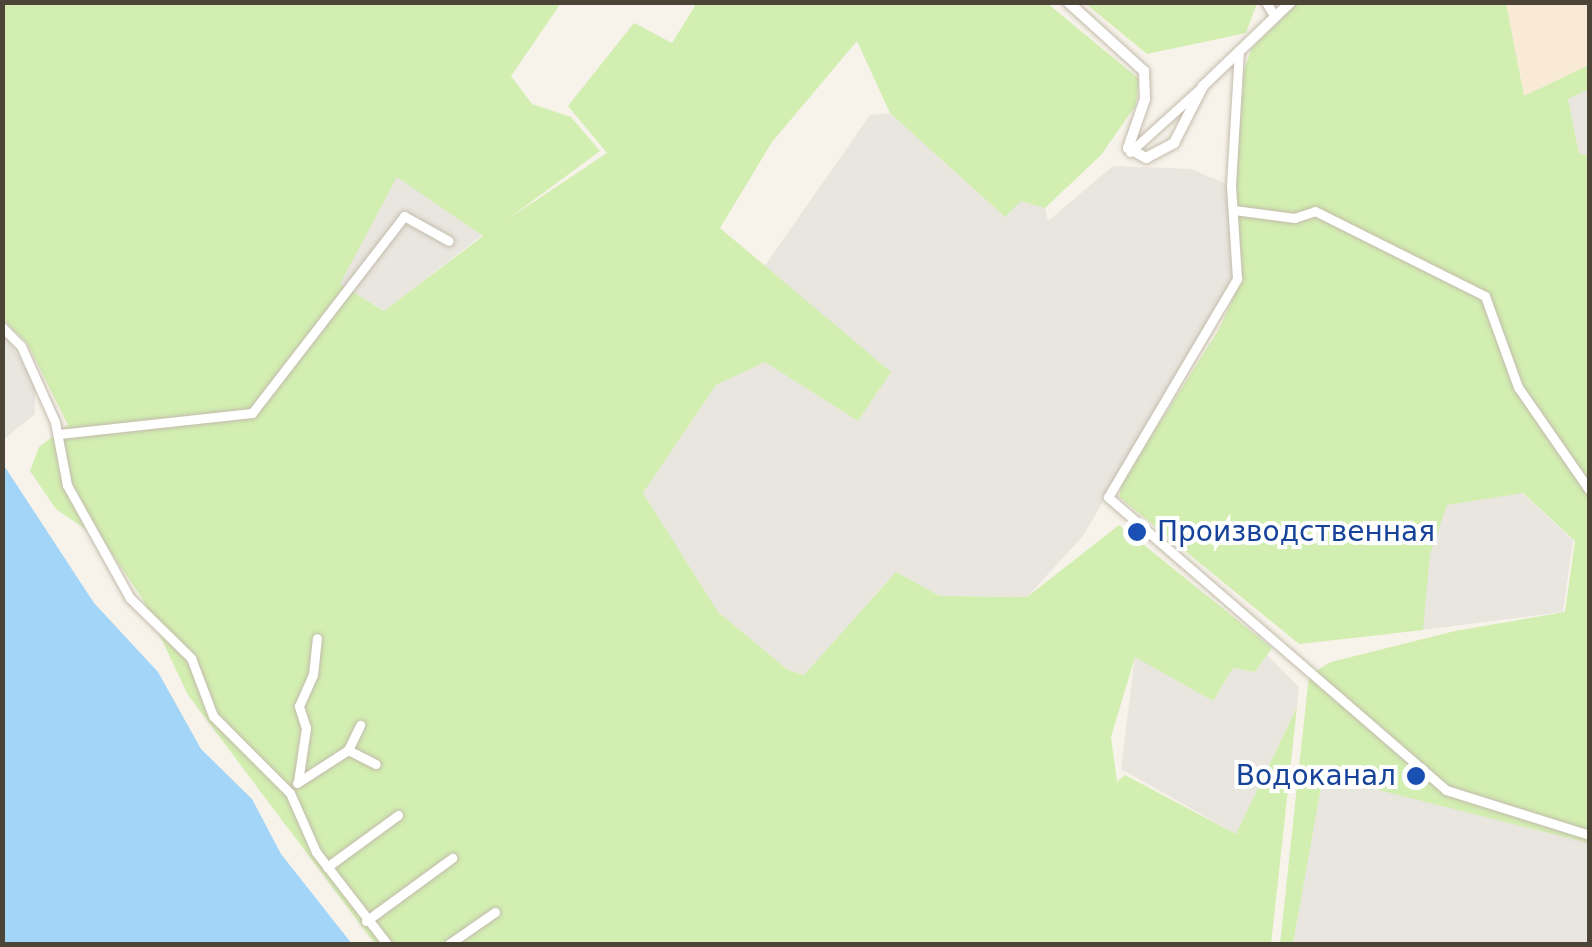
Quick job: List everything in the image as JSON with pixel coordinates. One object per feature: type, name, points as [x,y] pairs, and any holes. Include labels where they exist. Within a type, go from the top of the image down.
[{"type":"street","points":[[1068,2],[1144,70],[1146,99],[1130,152]]},
{"type":"street","points":[[1266,2],[1275,17]]},
{"type":"street","points":[[1130,152],[1291,2]]},
{"type":"street","points":[[1238,50],[1234,210],[1239,255],[1232,293],[1108,497],[1446,790],[1590,835]]},
{"type":"street","points":[[1130,152],[1146,158],[1174,143],[1203,86]]},
{"type":"street","points":[[1234,210],[1294,218],[1315,211],[1486,296],[1518,387],[1590,490]]},
{"type":"street","points":[[59,434],[252,412],[404,216],[449,242]]},
{"type":"street","points":[[2,327],[21,346],[59,434],[67,485],[130,598],[191,658],[202,697],[228,735],[287,791],[327,866],[386,944]]},
{"type":"street","points":[[298,782],[306,728],[298,706],[313,676],[317,638]]},
{"type":"street","points":[[287,791],[348,750],[360,726]]},
{"type":"street","points":[[348,750],[376,764]]},
{"type":"street","points":[[327,866],[398,815]]},
{"type":"street","points":[[366,920],[452,858]]},
{"type":"street","points":[[449,944],[494,912]]},
{"type":"shaded area","points":[[1506,3],[1589,3],[1589,65],[1524,96]]},
{"type":"shaded area","points":[[1589,89],[1589,155],[1579,155],[1568,99]]},
{"type":"shaded area","points":[[890,113],[1005,217],[1020,201],[1045,208],[1048,221],[1113,166],[1191,169],[1231,186],[1239,267],[1083,536],[1027,597],[940,596],[896,572],[804,675],[788,670],[718,612],[643,493],[716,385],[765,362],[858,421],[891,372],[764,267],[870,115]]},
{"type":"shaded area","points":[[397,176],[482,235],[385,311],[339,284]]},
{"type":"shaded area","points":[[2,331],[35,382],[35,414],[4,439]]},
{"type":"shaded area","points":[[1521,492],[1573,540],[1563,612],[1421,630],[1428,553],[1445,504]]},
{"type":"shaded area","points":[[1267,655],[1299,687],[1297,707],[1236,834],[1121,769],[1135,656],[1213,701],[1233,668],[1255,672]]},
{"type":"shaded area","points":[[1323,775],[1589,843],[1589,944],[1293,944]]},
{"type":"green space","points":[[2,3],[561,3],[511,76],[532,104],[571,117],[600,151],[508,219],[607,153],[568,106],[634,23],[672,43],[695,6],[691,3],[1047,3],[1139,79],[1136,105],[1101,155],[1045,208],[1021,201],[1005,217],[890,113],[857,41],[772,142],[720,228],[891,372],[858,421],[765,362],[716,385],[643,493],[718,612],[788,670],[804,675],[896,572],[940,596],[1027,597],[1119,525],[1272,648],[1255,672],[1233,668],[1213,701],[1135,657],[1111,737],[1117,782],[1125,775],[1236,834],[1297,707],[1271,944],[375,944],[188,695],[142,598],[104,542],[56,509],[30,471],[39,447],[68,425],[27,343],[3,319]],"holes":[[[397,177],[483,236],[384,311],[340,284]]]},
{"type":"green space","points":[[1085,3],[1257,3],[1246,33],[1147,54]]},
{"type":"green space","points":[[1298,3],[1506,3],[1524,96],[1589,65],[1589,89],[1568,99],[1579,154],[1590,155],[1589,843],[1323,776],[1293,944],[1280,944],[1309,675],[1331,662],[1455,631],[1565,612],[1575,541],[1523,493],[1447,505],[1430,554],[1423,630],[1299,644],[1119,497],[1122,482],[1218,331],[1242,279],[1235,186],[1244,70],[1252,48]]},
{"type":"water","points":[[3,464],[94,603],[158,672],[201,749],[252,799],[281,854],[352,944],[3,944]]},
{"type":"place","name":"Производственная","points":[[1137,532]]},
{"type":"place","name":"Водоканал","points":[[1416,776]]}]
